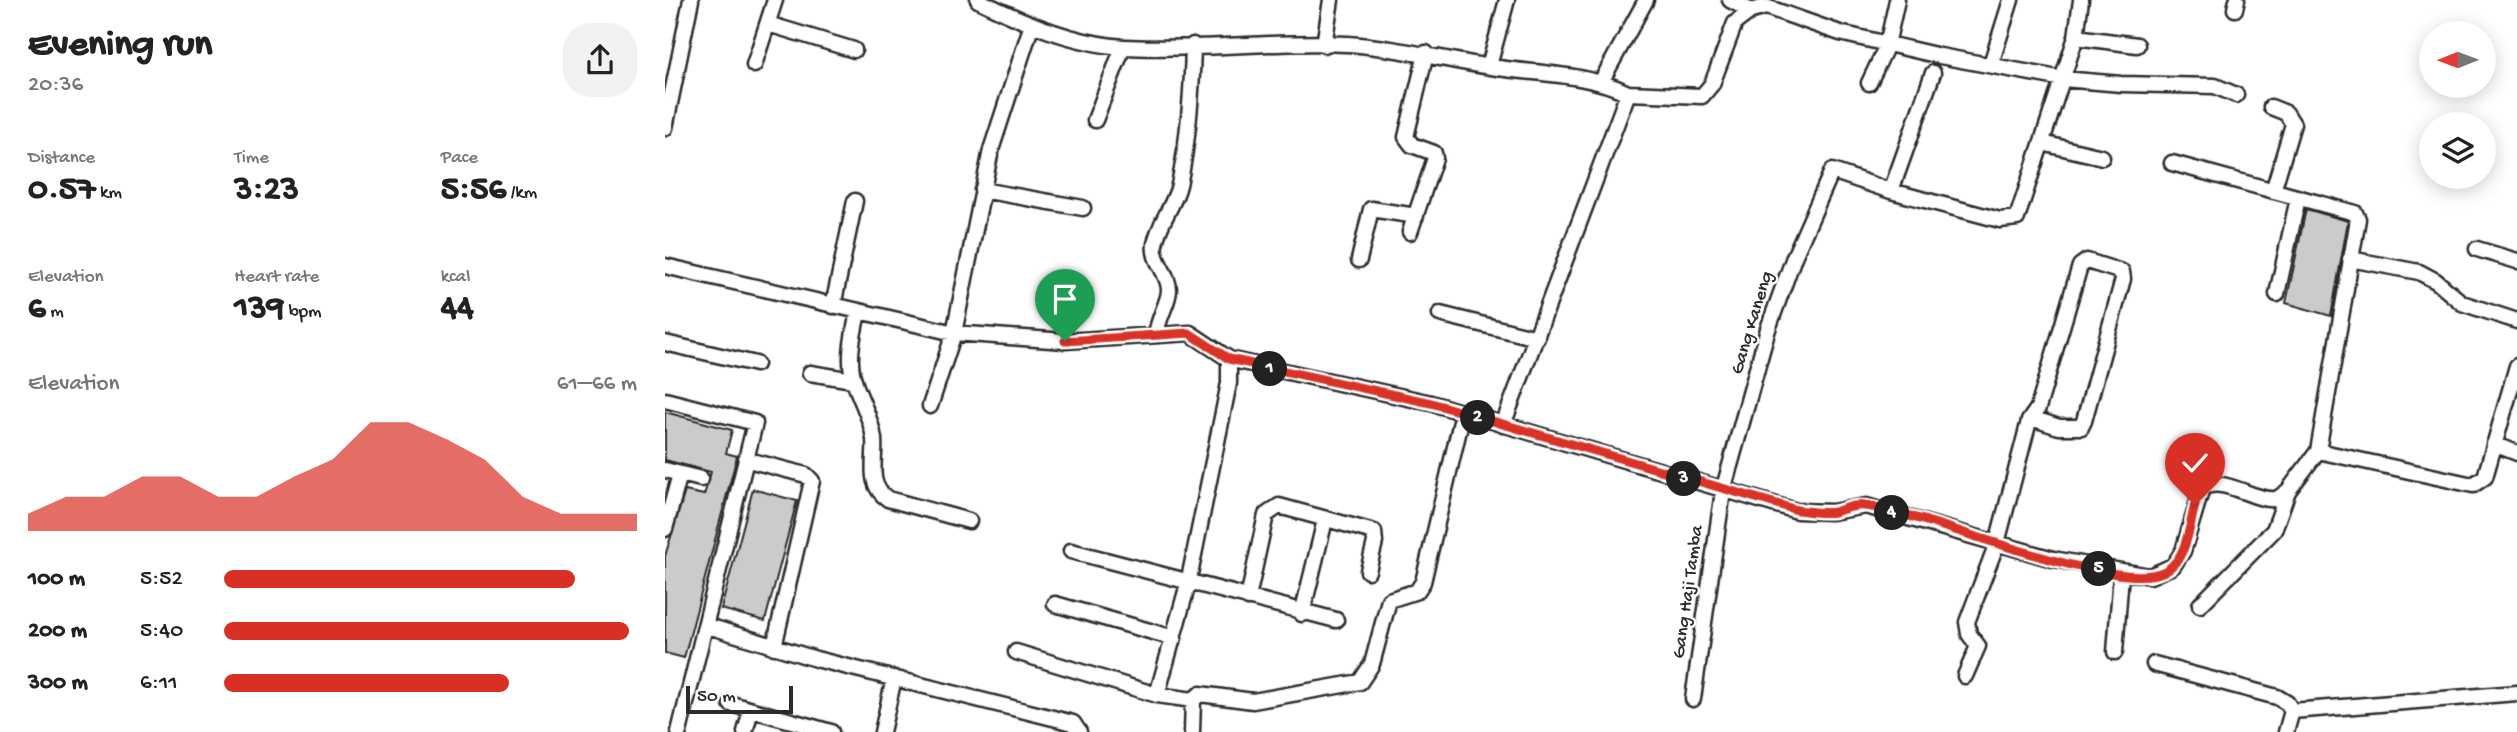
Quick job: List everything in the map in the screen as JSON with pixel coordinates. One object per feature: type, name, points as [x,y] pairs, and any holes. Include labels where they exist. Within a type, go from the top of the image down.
[{"type":"street","points":[[665,128],[691,0]]},
{"type":"street","points":[[754,65],[775,0]]},
{"type":"street","points":[[978,0],[1032,24],[1081,39],[1123,47],[1344,44],[1426,53],[1489,66],[1601,82],[1628,93],[1702,96],[1712,85],[1735,23],[1751,11],[1787,6],[1840,33],[1887,45],[2063,79],[2141,85],[2192,83],[2215,86],[2236,95]]},
{"type":"street","points":[[1324,45],[1331,0]]},
{"type":"street","points":[[1489,66],[1507,0]]},
{"type":"street","points":[[1601,82],[1646,0]]},
{"type":"street","points":[[1730,0],[1751,11]]},
{"type":"street","points":[[1869,83],[1887,45],[1897,0]]},
{"type":"street","points":[[1991,64],[2011,0]]},
{"type":"street","points":[[1933,73],[1891,191],[2000,220],[2017,218],[2076,37],[2081,0]]},
{"type":"street","points":[[768,24],[854,50]]},
{"type":"street","points":[[930,406],[954,333],[982,190],[1032,24]]},
{"type":"street","points":[[2076,37],[2137,46]]},
{"type":"street","points":[[1156,335],[1158,318],[1168,300],[1169,285],[1157,259],[1155,243],[1161,221],[1172,205],[1179,184],[1192,86],[1193,45]]},
{"type":"street","points":[[1095,120],[1123,47]]},
{"type":"street","points":[[1410,232],[1435,158],[1434,153],[1412,145],[1406,137],[1426,53]]},
{"type":"street","points":[[1503,425],[1628,93]]},
{"type":"street","points":[[2271,107],[2286,113],[2293,124],[2273,191]]},
{"type":"street","points":[[2042,143],[2102,157]]},
{"type":"street","points":[[2172,163],[2356,215],[2358,219],[2318,451],[2288,491],[2274,530],[2200,605]]},
{"type":"street","name":"Gang Kaneng","points":[[1723,491],[1768,328],[1794,257],[1832,171],[1891,191]]},
{"type":"street","points":[[982,190],[1083,208]]},
{"type":"street","points":[[2277,295],[2298,198]]},
{"type":"street","points":[[833,306],[855,201]]},
{"type":"street","points":[[1359,260],[1371,209],[1416,216]]},
{"type":"street","points":[[2477,249],[2517,261]]},
{"type":"street","points":[[2350,259],[2419,272],[2436,281],[2462,303],[2517,321]]},
{"type":"street","points":[[1965,676],[1978,646],[1969,634],[1967,622],[1997,543],[2031,418],[2038,408],[2058,334],[2083,261],[2122,272],[2123,279],[2084,422],[2071,429],[2031,418]]},
{"type":"street","points":[[665,266],[954,333],[1065,341],[1189,333],[1229,359],[1463,413],[1723,491],[1797,510],[1832,512],[1866,506],[1997,543],[2121,573],[2150,576],[2173,566],[2183,551],[2195,505],[2206,485],[2219,484],[2271,500],[2288,491]]},
{"type":"street","points":[[858,312],[852,348],[852,380],[867,410],[872,432],[873,474],[880,494],[888,499],[969,521]]},
{"type":"street","points":[[1440,314],[1537,338]]},
{"type":"street","points":[[665,343],[756,364]]},
{"type":"street","points":[[1157,695],[1188,584],[1229,383],[1229,359]]},
{"type":"street","points":[[2318,451],[2473,485],[2485,477],[2517,366]]},
{"type":"street","points":[[810,373],[852,380]]},
{"type":"street","points":[[665,400],[755,423],[708,626],[679,732]]},
{"type":"street","points":[[1192,732],[1193,700],[1200,694],[1253,701],[1360,682],[1365,678],[1391,596],[1417,591],[1423,582],[1463,413]]},
{"type":"street","points":[[2494,444],[2517,453]]},
{"type":"street","points":[[748,460],[806,475],[812,481],[774,647]]},
{"type":"street","points":[[665,529],[672,472],[701,479]]},
{"type":"street","name":"Gang Haji Tamba","points":[[1693,699],[1723,491]]},
{"type":"street","points":[[1248,598],[1266,515],[1279,506],[1374,532],[1375,542],[1368,571]]},
{"type":"street","points":[[1302,614],[1325,520]]},
{"type":"street","points":[[1071,551],[1302,614],[1336,620]]},
{"type":"street","points":[[2115,652],[2121,573]]},
{"type":"street","points":[[1055,604],[1174,638]]},
{"type":"street","points":[[708,626],[774,647],[1073,723],[1079,732]]},
{"type":"street","points":[[1016,652],[1157,695],[1193,700]]},
{"type":"street","points":[[2154,664],[2277,697],[2292,710]]},
{"type":"street","points":[[882,732],[894,678]]},
{"type":"street","points":[[2292,710],[2517,693]]},
{"type":"street","points":[[731,704],[815,730],[831,732]]},
{"type":"street","points":[[745,732],[751,710]]},
{"type":"street","points":[[2286,732],[2292,710]]},
{"type":"building","points":[[2306,209],[2348,221],[2331,316],[2286,303]]},
{"type":"building","points":[[665,412],[732,430],[726,453],[737,456],[684,658],[665,653],[665,556],[685,491],[704,495],[711,472],[665,460]]},
{"type":"building","points":[[753,489],[797,501],[765,621],[721,609]]},
{"type":"route","points":[[1065,341],[1189,333],[1229,359],[1431,403],[1723,491],[1797,510],[1832,512],[1866,506],[2053,559],[2121,573],[2150,576],[2173,566],[2183,551],[2195,505]]}]
